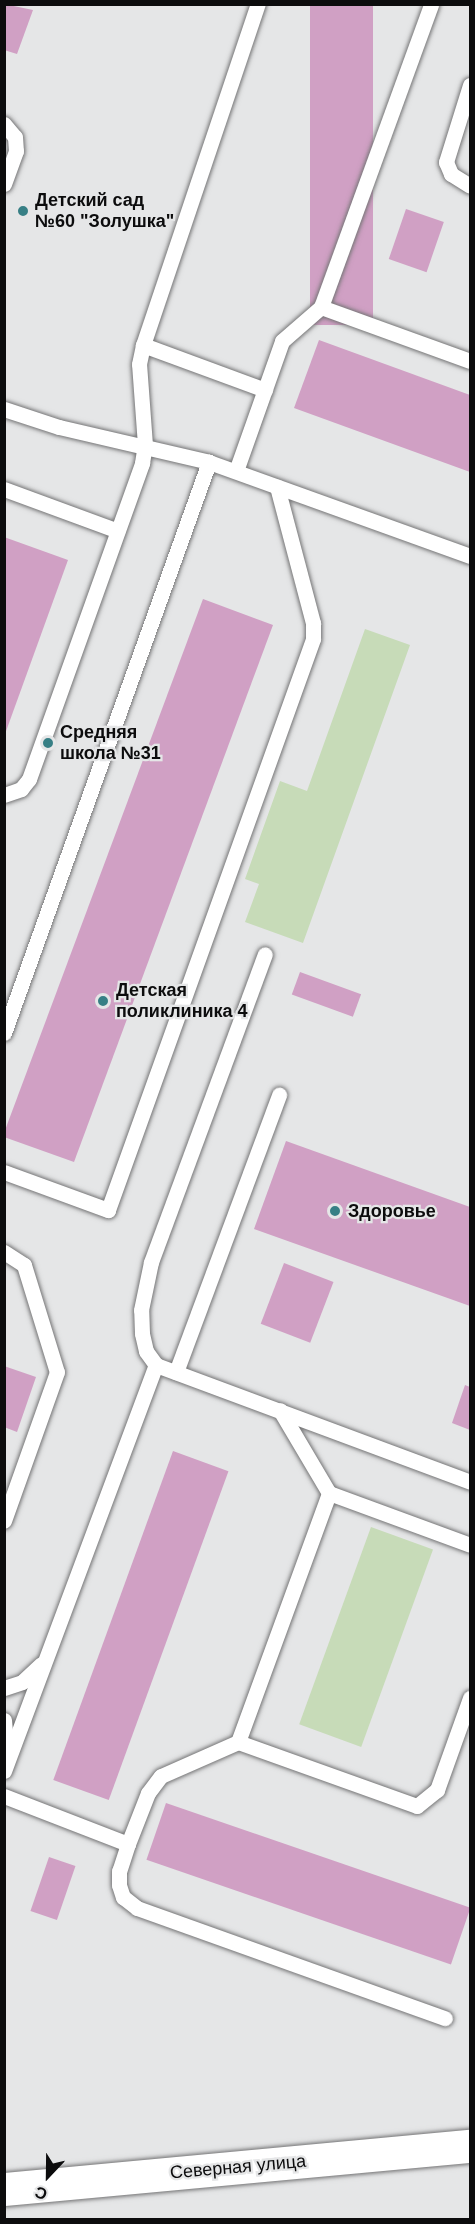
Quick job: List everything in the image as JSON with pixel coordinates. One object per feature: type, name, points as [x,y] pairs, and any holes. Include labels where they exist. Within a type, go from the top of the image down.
[{"type":"main road","name":"Северная улица","points":[[4,2189],[471,2146]]},
{"type":"lane","points":[[4,795],[21,789],[29,779],[118,531],[145,445],[139,364],[142,345],[258,4]]},
{"type":"lane","points":[[236,471],[288,333],[321,307],[431,4]]},
{"type":"lane","points":[[471,85],[446,162],[452,174],[471,186]]},
{"type":"lane","points":[[4,124],[15,137],[16,151],[4,184]]},
{"type":"lane","points":[[321,307],[471,361]]},
{"type":"lane","points":[[142,345],[265,390]]},
{"type":"lane","points":[[4,409],[75,431],[145,445],[209,462],[471,556]]},
{"type":"lane","points":[[4,1033],[209,462]]},
{"type":"lane","points":[[4,1172],[108,1210],[313,639],[313,623],[277,487]]},
{"type":"lane","points":[[4,489],[118,531]]},
{"type":"lane","points":[[265,954],[151,1262],[141,1310],[142,1333],[146,1350],[156,1365],[471,1482]]},
{"type":"lane","points":[[176,1372],[279,1095]]},
{"type":"lane","points":[[4,1252],[24,1265],[57,1372],[4,1521]]},
{"type":"lane","points":[[4,1771],[156,1365]]},
{"type":"lane","points":[[280,1410],[329,1493],[471,1545]]},
{"type":"lane","points":[[238,1742],[329,1493]]},
{"type":"lane","points":[[4,1688],[29,1677],[49,1652]]},
{"type":"lane","points":[[445,2018],[137,1908],[123,1897],[119,1885],[119,1870],[148,1793],[161,1776],[238,1742],[417,1806],[437,1790],[471,1698]]},
{"type":"lane","points":[[4,1720],[8,1742],[4,1767]]},
{"type":"lane","points":[[4,1796],[128,1844]]},
{"type":"green space","points":[[365,629],[410,645],[303,943],[245,922],[259,884],[245,879],[280,781],[307,791]]},
{"type":"green space","points":[[371,1527],[433,1550],[361,1747],[299,1724]]},
{"type":"building","points":[[4,4],[33,10],[17,54],[4,50]]},
{"type":"building","points":[[310,4],[373,4],[373,325],[310,325]]},
{"type":"building","points":[[406,209],[444,222],[427,272],[389,259]]},
{"type":"building","points":[[319,340],[470,395],[470,472],[294,408]]},
{"type":"building","points":[[4,537],[68,560],[5,734],[4,733]]},
{"type":"building","points":[[203,599],[273,625],[74,1162],[4,1137],[4,1133]]},
{"type":"building","points":[[300,972],[361,994],[353,1017],[292,995]]},
{"type":"building","points":[[286,1141],[470,1207],[470,1306],[254,1229]]},
{"type":"building","points":[[284,1263],[333,1282],[310,1343],[261,1324]]},
{"type":"building","points":[[4,1366],[36,1377],[17,1432],[4,1427]]},
{"type":"building","points":[[465,1385],[470,1387],[470,1430],[452,1423]]},
{"type":"building","points":[[173,1451],[228,1471],[109,1800],[53,1780]]},
{"type":"building","points":[[166,1803],[470,1908],[451,1965],[146,1860]]},
{"type":"building","points":[[49,1857],[75,1866],[57,1920],[30,1911]]},
{"type":"place","name":"Детский сад №60 \"Золушка\"","points":[[23,211]]},
{"type":"place","name":"Средняя школа №31","points":[[48,743]]},
{"type":"place","name":"Детская поликлиника 4","points":[[103,1001]]},
{"type":"place","name":"Здоровье","points":[[335,1211]]}]
